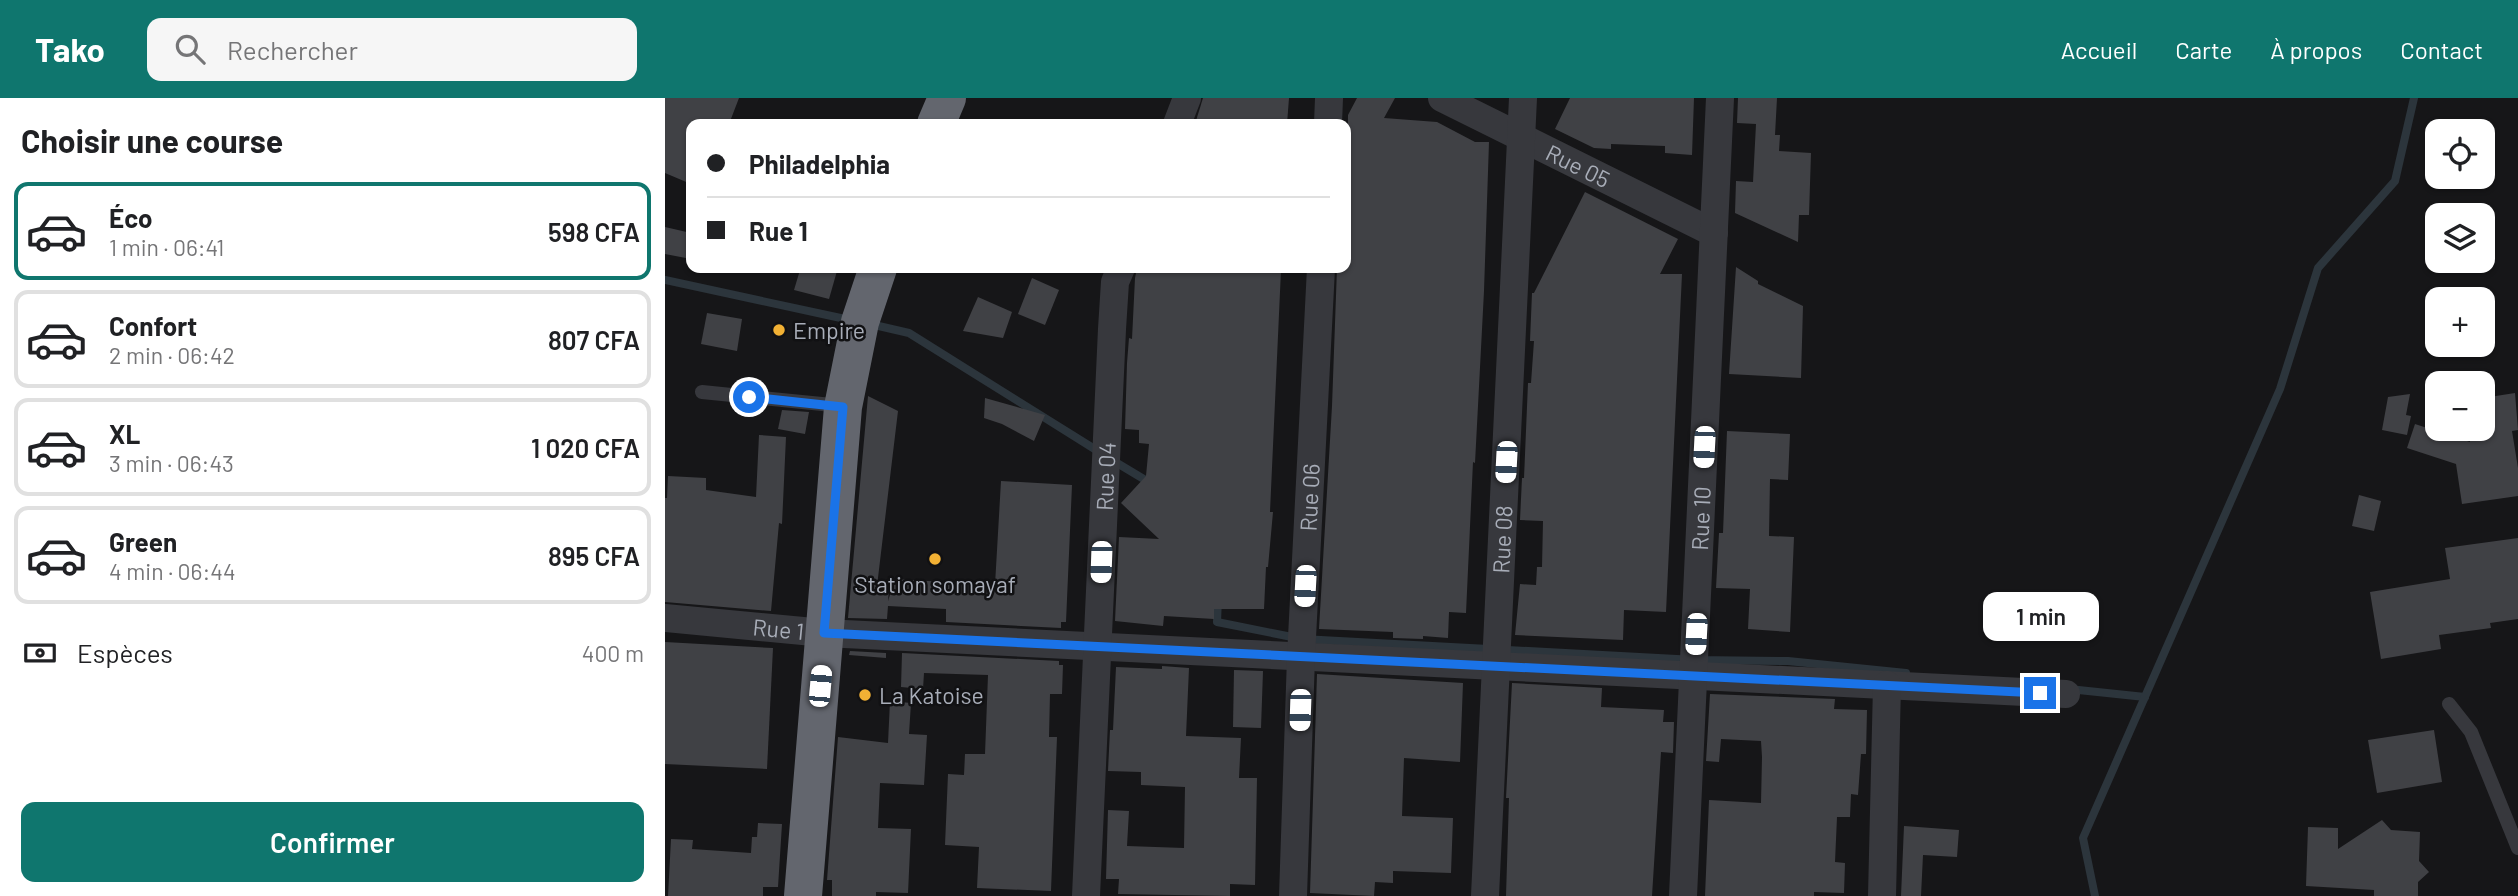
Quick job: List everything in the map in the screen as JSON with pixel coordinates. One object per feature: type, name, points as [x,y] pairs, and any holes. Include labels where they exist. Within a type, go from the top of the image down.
[{"type":"highway","points":[[938,119],[947,98]]},
{"type":"highway","points":[[803,896],[843,407],[860,322],[876,273]]},
{"type":"street","points":[[1179,119],[1187,98]]},
{"type":"street","points":[[1328,119],[1329,98]]},
{"type":"street","name":"Rue 05","points":[[1442,98],[1713,233]]},
{"type":"street","name":"Rue 08","points":[[1485,896],[1523,98]]},
{"type":"street","name":"Rue 10","points":[[1683,896],[1720,98]]},
{"type":"street","name":"Rue 04","points":[[1086,896],[1112,329],[1115,282],[1119,273]]},
{"type":"street","name":"Rue 06","points":[[1293,896],[1301,657],[1321,273]]},
{"type":"street","name":"Rue 1","points":[[665,618],[824,633],[2066,694]]},
{"type":"street","points":[[1882,896],[1887,685]]},
{"type":"lane","points":[[702,392],[843,407]]},
{"type":"lane","points":[[2449,704],[2471,732],[2518,848]]},
{"type":"building","points":[[665,98],[739,98],[731,119],[686,119],[686,182],[665,173]]},
{"type":"building","points":[[1203,98],[1289,98],[1287,119],[1197,119]]},
{"type":"building","points":[[1357,98],[1395,98],[1384,118],[1437,122],[1475,142],[1489,142],[1484,291],[1466,613],[1449,612],[1448,638],[1393,638],[1393,632],[1319,629],[1337,273],[1351,273],[1351,119],[1348,119]]},
{"type":"building","points":[[1570,98],[1694,98],[1692,155],[1665,153],[1665,146],[1611,144],[1611,149],[1594,148],[1555,129]]},
{"type":"building","points":[[1738,98],[1777,98],[1775,135],[1780,135],[1779,151],[1811,153],[1809,215],[1799,215],[1798,242],[1735,213],[1736,181],[1753,182],[1756,124],[1737,123]]},
{"type":"building","points":[[1585,192],[1678,239],[1660,274],[1682,274],[1666,612],[1624,610],[1623,640],[1515,635],[1520,584],[1536,585],[1537,567],[1542,567],[1543,521],[1520,520],[1528,383],[1531,383],[1534,341],[1530,341],[1532,293]]},
{"type":"building","points":[[665,227],[686,232],[686,258],[665,254]]},
{"type":"building","points":[[1736,267],[1758,281],[1758,284],[1803,306],[1801,378],[1729,374]]},
{"type":"building","points":[[799,273],[836,273],[829,299],[794,290]]},
{"type":"building","points":[[1136,273],[1281,273],[1270,512],[1273,512],[1264,609],[1214,609],[1214,619],[1164,616],[1163,626],[1115,621],[1119,537],[1159,539],[1121,503],[1146,476],[1149,444],[1139,443],[1139,430],[1125,429],[1127,363],[1129,338],[1132,339]]},
{"type":"building","points":[[1032,278],[1059,290],[1045,325],[1018,314]]},
{"type":"building","points":[[978,297],[1012,312],[1003,338],[963,331]]},
{"type":"building","points":[[707,313],[742,319],[737,351],[701,344]]},
{"type":"building","points":[[2515,393],[2518,430],[2512,431],[2518,468],[2518,496],[2462,504],[2456,464],[2407,448],[2415,424],[2425,427],[2425,441],[2495,441],[2495,396]]},
{"type":"building","points":[[2410,394],[2406,415],[2411,416],[2407,435],[2382,430],[2388,397]]},
{"type":"building","points":[[868,396],[898,411],[877,586],[889,589],[888,601],[895,579],[995,585],[1001,481],[1072,485],[1066,622],[1061,622],[1061,628],[946,622],[946,609],[888,606],[887,619],[848,618]]},
{"type":"building","points":[[985,398],[1045,415],[1034,441],[984,418]]},
{"type":"building","points":[[782,410],[809,412],[805,434],[778,429]]},
{"type":"building","points":[[1727,431],[1790,434],[1788,480],[1770,479],[1769,536],[1794,537],[1790,632],[1748,629],[1750,589],[1716,588],[1719,533],[1723,533]]},
{"type":"building","points":[[759,435],[786,437],[782,524],[779,523],[771,611],[665,602],[665,498],[668,476],[706,478],[706,490],[756,497]]},
{"type":"building","points":[[2359,495],[2381,501],[2374,531],[2352,526]]},
{"type":"building","points":[[2518,538],[2518,619],[2490,623],[2491,628],[2439,635],[2441,649],[2381,659],[2370,592],[2450,579],[2445,548]]},
{"type":"building","points":[[665,642],[773,648],[767,769],[665,764]]},
{"type":"building","points":[[850,651],[886,653],[886,658],[849,655]]},
{"type":"building","points":[[902,653],[1059,661],[1059,665],[1063,665],[1062,694],[1050,694],[1049,737],[1057,737],[1051,891],[977,888],[979,847],[945,845],[948,774],[964,775],[965,754],[985,754],[988,675],[924,673],[923,689],[901,687]]},
{"type":"building","points":[[1162,666],[1189,668],[1186,736],[1241,738],[1239,778],[1257,778],[1255,885],[1230,884],[1230,896],[1118,894],[1119,879],[1106,879],[1108,810],[1129,811],[1127,846],[1184,848],[1185,787],[1141,785],[1141,772],[1108,771],[1116,667],[1162,669]]},
{"type":"building","points":[[1234,670],[1263,671],[1261,728],[1233,727]]},
{"type":"building","points":[[1317,674],[1463,683],[1460,762],[1404,758],[1402,816],[1453,818],[1451,873],[1393,871],[1393,883],[1375,882],[1374,896],[1310,893]]},
{"type":"building","points":[[1512,683],[1602,688],[1601,707],[1664,710],[1663,722],[1674,722],[1673,753],[1661,752],[1652,896],[1506,896],[1509,798],[1506,798]]},
{"type":"building","points":[[1710,694],[1835,699],[1834,709],[1867,710],[1866,754],[1861,754],[1858,795],[1851,794],[1850,817],[1837,817],[1835,862],[1845,863],[1844,893],[1814,892],[1814,896],[1705,896],[1709,800],[1761,803],[1761,741],[1721,739],[1719,762],[1706,761]]},
{"type":"building","points":[[890,701],[911,703],[909,734],[927,735],[924,785],[880,783],[878,828],[911,829],[908,893],[876,892],[876,896],[832,896],[832,880],[827,880],[838,737],[888,743]]},
{"type":"building","points":[[2434,730],[2442,782],[2377,793],[2368,740]]},
{"type":"building","points":[[2382,820],[2391,830],[2420,832],[2419,861],[2429,872],[2418,882],[2418,896],[2374,896],[2374,890],[2306,886],[2308,827],[2338,828],[2338,849]]},
{"type":"building","points":[[758,823],[782,824],[778,887],[763,887],[763,896],[668,896],[671,839],[693,840],[692,849],[751,853],[752,837],[757,837]]},
{"type":"building","points":[[1904,826],[1959,830],[1957,857],[1923,855],[1921,896],[1901,896]]},
{"type":"waterway","points":[[2095,896],[2083,838],[2280,389],[2318,268],[2395,181],[2414,98]]},
{"type":"waterway","points":[[665,280],[850,320]]},
{"type":"waterway","points":[[870,324],[909,333],[1101,453]]},
{"type":"waterway","points":[[1112,460],[1152,484]]},
{"type":"waterway","points":[[1218,599],[1217,622],[1302,639],[1695,660],[1788,661],[1906,673]]},
{"type":"waterway","points":[[2069,689],[2145,697]]},
{"type":"place","name":"Empire","points":[[779,330]]},
{"type":"place","name":"Station somayaf","points":[[935,559]]},
{"type":"place","name":"La Katoise","points":[[865,695]]},
{"type":"route","points":[[749,397],[843,407],[824,633],[2040,693]]}]
